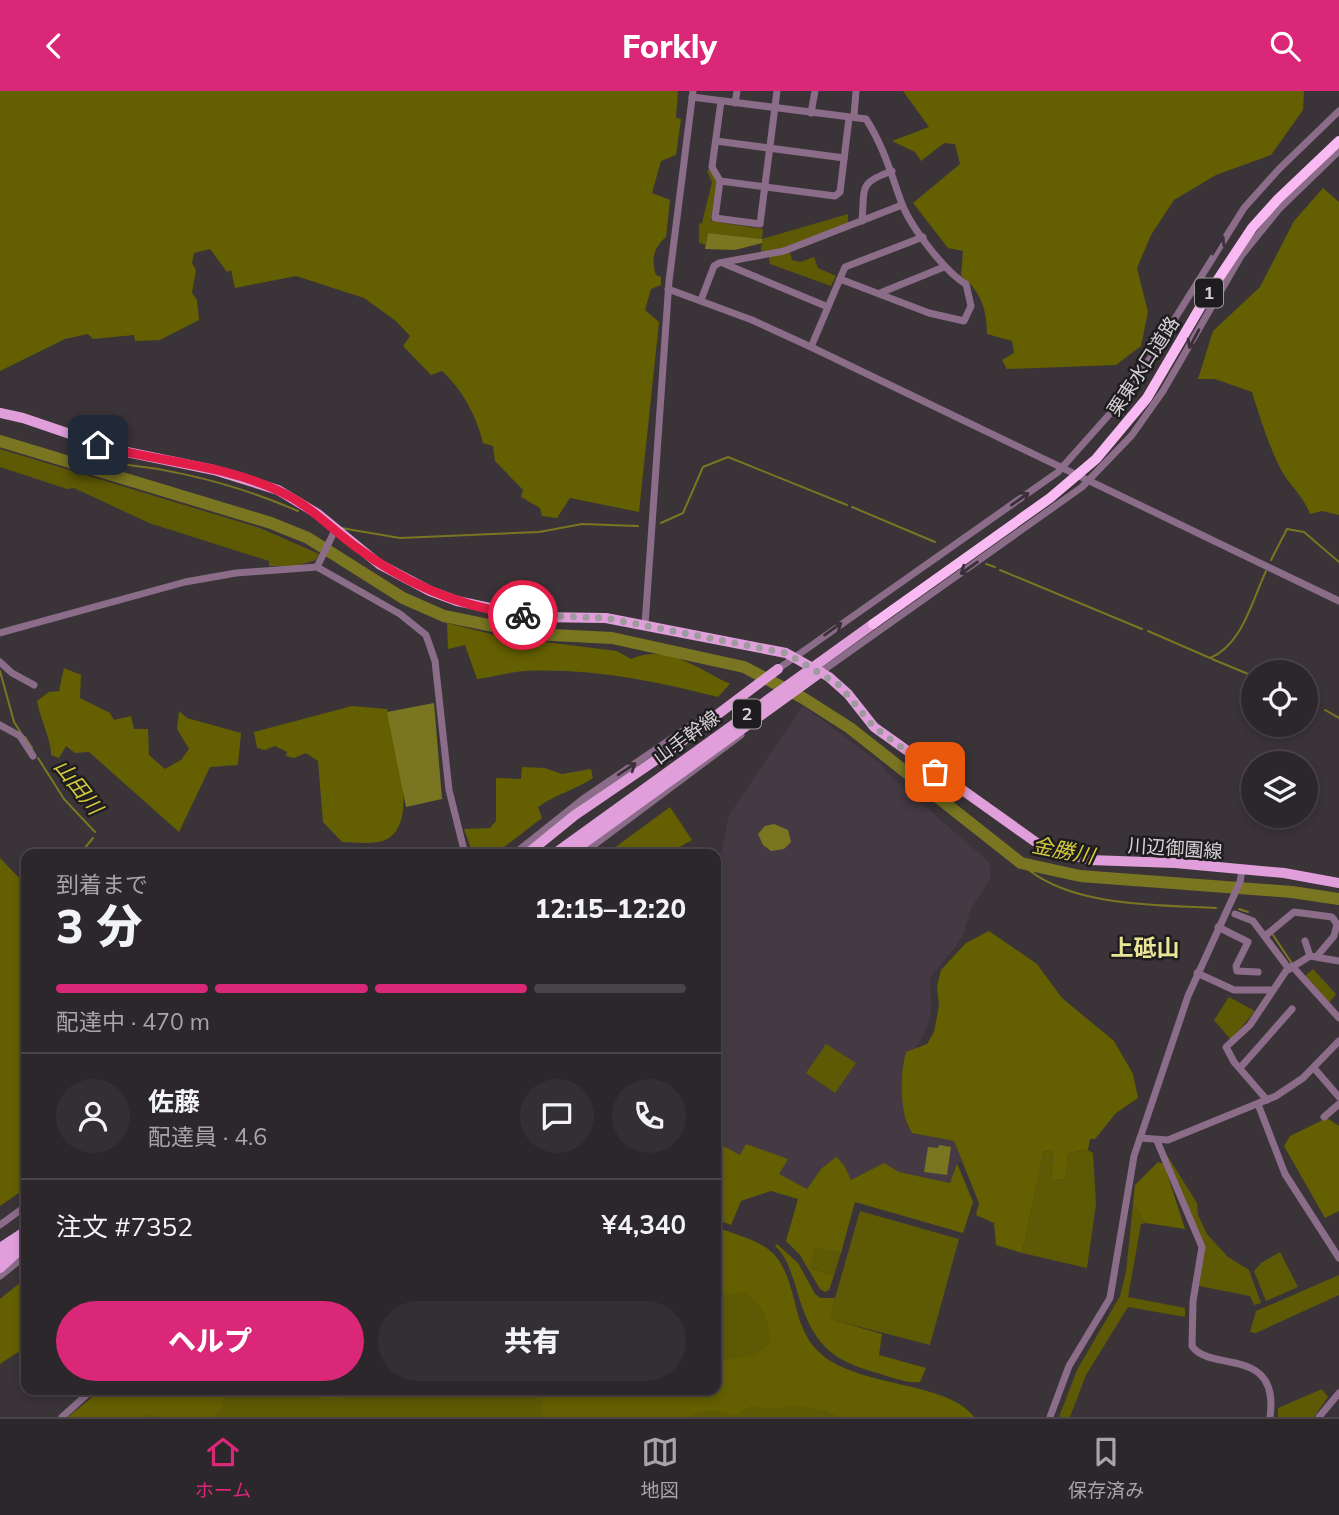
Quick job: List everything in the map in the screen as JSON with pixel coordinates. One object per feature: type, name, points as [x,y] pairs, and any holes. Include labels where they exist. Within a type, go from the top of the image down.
[{"type":"highway","name":"栗東水口道路","points":[[873,624],[1050,498],[1096,459],[1147,398],[1205,299],[1252,228],[1278,199],[1339,141]]},
{"type":"main road","name":"川辺御園線","points":[[0,414],[23,418],[117,450],[214,470],[259,483],[305,504],[334,532],[389,570],[430,591],[457,601],[508,614],[592,617],[645,625],[745,647],[774,648],[821,672],[839,685],[874,727],[1044,848],[1079,859],[1339,883]]},
{"type":"main road","name":"山手幹線","points":[[561,849],[873,624]]},
{"type":"main road","points":[[533,849],[575,815],[778,669]]},
{"type":"main road","points":[[576,849],[821,672]]},
{"type":"main road","points":[[0,1248],[21,1234]]},
{"type":"main road","points":[[0,1258],[21,1243]]},
{"type":"main road","points":[[0,1268],[21,1249]]},
{"type":"street","points":[[735,103],[737,91]]},
{"type":"street","points":[[721,101],[712,167],[720,181],[715,218],[760,224],[777,91]]},
{"type":"street","points":[[811,113],[815,91]]},
{"type":"street","points":[[720,181],[835,197],[840,192],[856,91]]},
{"type":"street","points":[[645,625],[668,289],[693,94],[721,101],[866,119],[885,151],[902,205],[944,267],[966,285],[971,306],[964,321],[929,313],[840,279]]},
{"type":"street","points":[[778,669],[1063,466],[1115,408],[1149,360],[1244,208],[1279,169],[1339,111]]},
{"type":"street","points":[[716,141],[844,158]]},
{"type":"street","points":[[821,672],[1090,479],[1132,435],[1163,391],[1241,256],[1279,209],[1339,151]]},
{"type":"street","points":[[862,221],[869,179],[892,171]]},
{"type":"street","points":[[701,300],[714,266],[784,251],[902,205]]},
{"type":"street","points":[[811,347],[845,267],[923,237]]},
{"type":"street","points":[[724,264],[828,307]]},
{"type":"street","points":[[880,293],[944,267]]},
{"type":"street","points":[[668,289],[701,300],[811,347],[1339,601]]},
{"type":"street","points":[[318,564],[334,532]]},
{"type":"street","points":[[0,633],[184,582],[318,564],[400,614],[426,635],[435,661],[449,790],[464,849]]},
{"type":"street","points":[[0,662],[12,673],[34,684]]},
{"type":"street","points":[[520,849],[583,799],[690,726],[718,714]]},
{"type":"street","points":[[589,849],[718,755],[756,720]]},
{"type":"street","points":[[0,725],[20,736],[33,756]]},
{"type":"street","points":[[918,797],[935,772]]},
{"type":"street","points":[[1050,1417],[1069,1366],[1110,1298],[1127,1185],[1140,1138],[1197,973],[1242,872]]},
{"type":"street","points":[[1265,936],[1294,912],[1332,917],[1337,924],[1334,936],[1314,956],[1290,967],[1250,1025],[1226,1047],[1268,1100]]},
{"type":"street","points":[[1235,914],[1253,921],[1290,967],[1339,1018]]},
{"type":"street","points":[[1218,927],[1248,942],[1236,966],[1237,971],[1258,972]]},
{"type":"street","points":[[1305,941],[1314,956],[1339,961]]},
{"type":"street","points":[[1197,973],[1234,990],[1273,990]]},
{"type":"street","points":[[1240,1068],[1292,1009]]},
{"type":"street","points":[[1140,1138],[1168,1140],[1268,1100],[1314,1068],[1339,1041]]},
{"type":"street","points":[[1314,1068],[1339,1097]]},
{"type":"street","points":[[1258,1104],[1284,1174],[1339,1258]]},
{"type":"street","points":[[1324,1117],[1339,1104]]},
{"type":"street","points":[[1157,1141],[1202,1247],[1193,1301],[1192,1346],[1200,1355],[1239,1362],[1254,1370],[1269,1394],[1270,1417]]},
{"type":"street","points":[[0,1225],[21,1210]]},
{"type":"street","points":[[0,1276],[21,1259]]},
{"type":"street","points":[[1319,1417],[1339,1392]]},
{"type":"street","points":[[62,1417],[86,1395]]},
{"type":"shaded area","points":[[0,91],[678,91],[676,118],[681,119],[676,155],[661,161],[652,193],[670,200],[666,237],[658,245],[654,259],[656,275],[661,277],[661,285],[651,289],[645,310],[659,322],[639,512],[570,498],[557,518],[542,516],[540,508],[521,497],[523,490],[495,461],[493,446],[483,443],[473,414],[456,386],[442,371],[431,375],[403,346],[410,336],[396,321],[364,298],[296,276],[235,288],[231,270],[227,272],[210,249],[194,253],[192,263],[196,270],[192,293],[197,300],[199,320],[160,340],[135,341],[134,335],[93,339],[88,334],[65,339],[0,371]]},
{"type":"shaded area","points":[[903,91],[1304,91],[1303,110],[1271,155],[1216,175],[1174,200],[1151,235],[1137,268],[1148,312],[1141,346],[1116,365],[1007,369],[1002,360],[1014,353],[1012,341],[987,334],[982,302],[961,276],[963,251],[948,248],[913,203],[960,164],[955,144],[944,143],[921,161],[915,152],[892,141],[929,127]]},
{"type":"shaded area","points":[[710,169],[717,180],[711,221],[763,229],[762,239],[708,233],[706,245],[699,243],[699,224],[702,223],[712,182],[707,171]]},
{"type":"shaded area","points":[[1323,188],[1339,202],[1339,515],[1322,511],[1310,514],[1276,460],[1252,392],[1215,379],[1198,379],[1213,331],[1260,287],[1294,221]]},
{"type":"shaded area","points":[[848,214],[848,223],[783,248],[761,252],[762,239]]},
{"type":"shaded area","points":[[708,233],[762,239],[762,243],[735,250],[705,249]]},
{"type":"shaded area","points":[[790,252],[792,260],[800,262],[814,257],[818,268],[836,276],[831,286],[770,264],[769,257]]},
{"type":"shaded area","points":[[0,449],[260,528],[319,554],[316,560],[296,566],[269,566],[269,561],[149,523],[74,488],[67,489],[0,467]]},
{"type":"shaded area","points":[[447,623],[503,637],[617,651],[631,659],[657,654],[670,656],[730,684],[718,697],[647,681],[574,672],[525,671],[477,679],[465,645],[448,649]]},
{"type":"shaded area","points":[[64,668],[81,675],[80,698],[110,713],[114,720],[131,716],[134,729],[148,729],[149,755],[165,769],[181,760],[189,749],[177,729],[179,711],[187,718],[241,733],[238,765],[210,767],[179,832],[89,752],[75,753],[66,746],[59,758],[51,755],[37,701],[49,692],[59,691]]},
{"type":"shaded area","points":[[434,703],[442,799],[406,807],[387,712]]},
{"type":"shaded area","points":[[352,706],[387,709],[399,760],[402,817],[396,831],[380,842],[342,842],[323,822],[318,761],[306,753],[294,758],[286,756],[287,752],[275,746],[265,750],[257,748],[254,732]]},
{"type":"shaded area","points":[[803,706],[881,764],[887,773],[989,862],[991,878],[970,910],[962,938],[930,978],[931,1012],[925,1033],[915,1049],[906,1052],[903,1062],[907,1126],[912,1133],[954,1141],[962,1161],[955,1164],[951,1183],[899,1172],[850,1180],[844,1165],[821,1169],[807,1189],[778,1174],[787,1159],[741,1155],[721,1145],[721,855],[729,815]]},
{"type":"shaded area","points":[[522,767],[545,768],[562,774],[591,769],[593,778],[538,807],[542,818],[502,849],[471,849],[464,829],[490,828],[496,821],[496,778],[521,779]]},
{"type":"shaded area","points":[[670,807],[692,840],[676,849],[613,849]]},
{"type":"shaded area","points":[[774,824],[788,830],[791,842],[784,849],[771,851],[763,845],[758,834],[765,826]]},
{"type":"shaded area","points":[[0,858],[21,880],[21,1191],[0,1206]]},
{"type":"shaded area","points":[[989,931],[1037,964],[1062,998],[1114,1041],[1133,1074],[1138,1098],[1116,1113],[1095,1139],[1090,1139],[1088,1150],[1068,1153],[1066,1179],[1051,1180],[1053,1152],[1044,1151],[1022,1253],[996,1245],[994,1223],[976,1215],[979,1203],[954,1141],[912,1133],[903,1105],[902,1082],[906,1052],[927,1044],[934,1032],[939,1006],[937,986],[941,970],[966,943]]},
{"type":"shaded area","points":[[1313,969],[1336,994],[1329,1003],[1305,976]]},
{"type":"shaded area","points":[[1229,997],[1255,1011],[1231,1040],[1214,1020]]},
{"type":"shaded area","points":[[826,1044],[856,1063],[835,1093],[806,1073]]},
{"type":"shaded area","points":[[1327,1118],[1339,1126],[1339,1211],[1325,1218],[1284,1146],[1290,1136]]},
{"type":"shaded area","points":[[746,1144],[788,1159],[779,1174],[807,1189],[821,1169],[836,1157],[844,1165],[851,1180],[884,1163],[899,1172],[950,1183],[957,1163],[973,1202],[963,1233],[855,1202],[841,1253],[816,1247],[810,1268],[834,1275],[829,1290],[825,1292],[820,1289],[800,1255],[786,1241],[798,1199],[771,1191],[741,1201],[731,1225],[721,1221],[721,1145],[740,1155]]},
{"type":"shaded area","points":[[939,1145],[951,1147],[947,1175],[924,1172],[928,1147],[938,1148]]},
{"type":"shaded area","points":[[1088,1150],[1093,1153],[1096,1204],[1087,1268],[1022,1253],[1044,1151],[1053,1152],[1051,1180],[1066,1179],[1068,1153]]},
{"type":"shaded area","points":[[1165,1152],[1197,1203],[1198,1215],[1207,1234],[1228,1257],[1249,1270],[1261,1303],[1254,1305],[1250,1296],[1199,1286],[1205,1247]]},
{"type":"shaded area","points":[[1158,1162],[1164,1164],[1185,1229],[1146,1223],[1133,1204],[1135,1185]]},
{"type":"shaded area","points":[[1133,1204],[1146,1223],[1141,1224],[1128,1297],[1185,1308],[1185,1317],[1128,1307],[1086,1375],[1070,1417],[1059,1417],[1077,1370],[1120,1296],[1126,1272]]},
{"type":"shaded area","points":[[860,1211],[959,1239],[930,1345],[829,1319]]},
{"type":"shaded area","points":[[721,1229],[765,1247],[777,1258],[789,1282],[805,1333],[822,1355],[858,1374],[944,1397],[961,1405],[974,1417],[68,1417],[95,1395],[721,1395]]},
{"type":"shaded area","points":[[721,1229],[765,1247],[777,1258],[789,1282],[805,1333],[822,1355],[858,1373],[945,1397],[962,1406],[974,1417],[839,1417],[824,1410],[792,1405],[777,1409],[751,1406],[735,1416],[711,1411],[688,1417],[542,1417],[544,1395],[581,1395],[584,1398],[590,1395],[721,1395],[721,1360],[756,1355],[770,1343],[765,1314],[757,1302],[745,1292],[728,1295],[721,1293]]},
{"type":"shaded area","points":[[777,1244],[798,1263],[815,1294],[820,1298],[835,1298],[830,1319],[882,1334],[879,1355],[926,1368],[920,1382],[904,1381],[859,1367],[844,1361],[821,1343],[807,1318],[788,1264],[775,1246]]},
{"type":"shaded area","points":[[816,1246],[841,1253],[834,1275],[810,1268]]},
{"type":"shaded area","points":[[1280,1252],[1298,1287],[1266,1301],[1254,1271],[1261,1263]]},
{"type":"shaded area","points":[[1339,1275],[1339,1295],[1256,1333],[1250,1332],[1256,1311]]},
{"type":"shaded area","points":[[21,1282],[21,1350],[0,1364],[0,1299]]},
{"type":"shaded area","points":[[1322,1389],[1328,1397],[1314,1417],[1278,1417],[1278,1408]]},
{"type":"shaded area","points":[[96,1395],[226,1395],[222,1399],[222,1408],[212,1417],[160,1417],[148,1414],[144,1417],[68,1417]]},
{"type":"shaded area","points":[[314,1395],[358,1395],[328,1399]]},
{"type":"waterway","name":"金勝川","points":[[0,441],[271,523],[308,538],[403,598],[444,616],[533,634],[612,638],[744,667],[803,698],[850,728],[1021,863],[1080,876],[1292,892],[1339,899]]},
{"type":"waterway","points":[[661,523],[683,513],[703,467],[728,457],[847,505]]},
{"type":"waterway","points":[[67,461],[126,464],[185,474],[243,490],[298,511]]},
{"type":"waterway","points":[[852,507],[935,542]]},
{"type":"waterway","points":[[341,528],[400,538],[539,532],[582,524],[638,526]]},
{"type":"waterway","points":[[1271,560],[1287,529],[1304,532],[1339,562]]},
{"type":"waterway","points":[[986,564],[995,567]]},
{"type":"waterway","points":[[1000,570],[1142,629]]},
{"type":"waterway","points":[[1148,631],[1210,658],[1221,652],[1238,633],[1266,571]]},
{"type":"waterway","points":[[1212,659],[1241,671]]},
{"type":"waterway","name":"山田川","points":[[0,671],[14,722],[21,733]]},
{"type":"waterway","points":[[1325,710],[1339,718]]},
{"type":"waterway","name":"山田川","points":[[25,737],[32,748]]},
{"type":"waterway","name":"山田川","points":[[38,758],[64,799],[95,832]]},
{"type":"waterway","name":"山田川","points":[[84,849],[93,838]]},
{"type":"waterway","points":[[1021,863],[1040,877],[1086,896],[1140,904],[1216,908]]},
{"type":"waterway","points":[[1239,909],[1248,912]]},
{"type":"waterway","points":[[1273,935],[1291,962]]},
{"type":"way so far","points":[[523,615],[606,618],[711,637],[745,647],[774,648],[829,677],[848,694],[874,727],[935,772]]},
{"type":"district","name":"上砥山","points":[[1145,948]]},
{"type":"route","points":[[98,445],[214,470],[278,490],[305,504],[354,546],[400,576],[457,601],[508,614],[523,615]]}]
